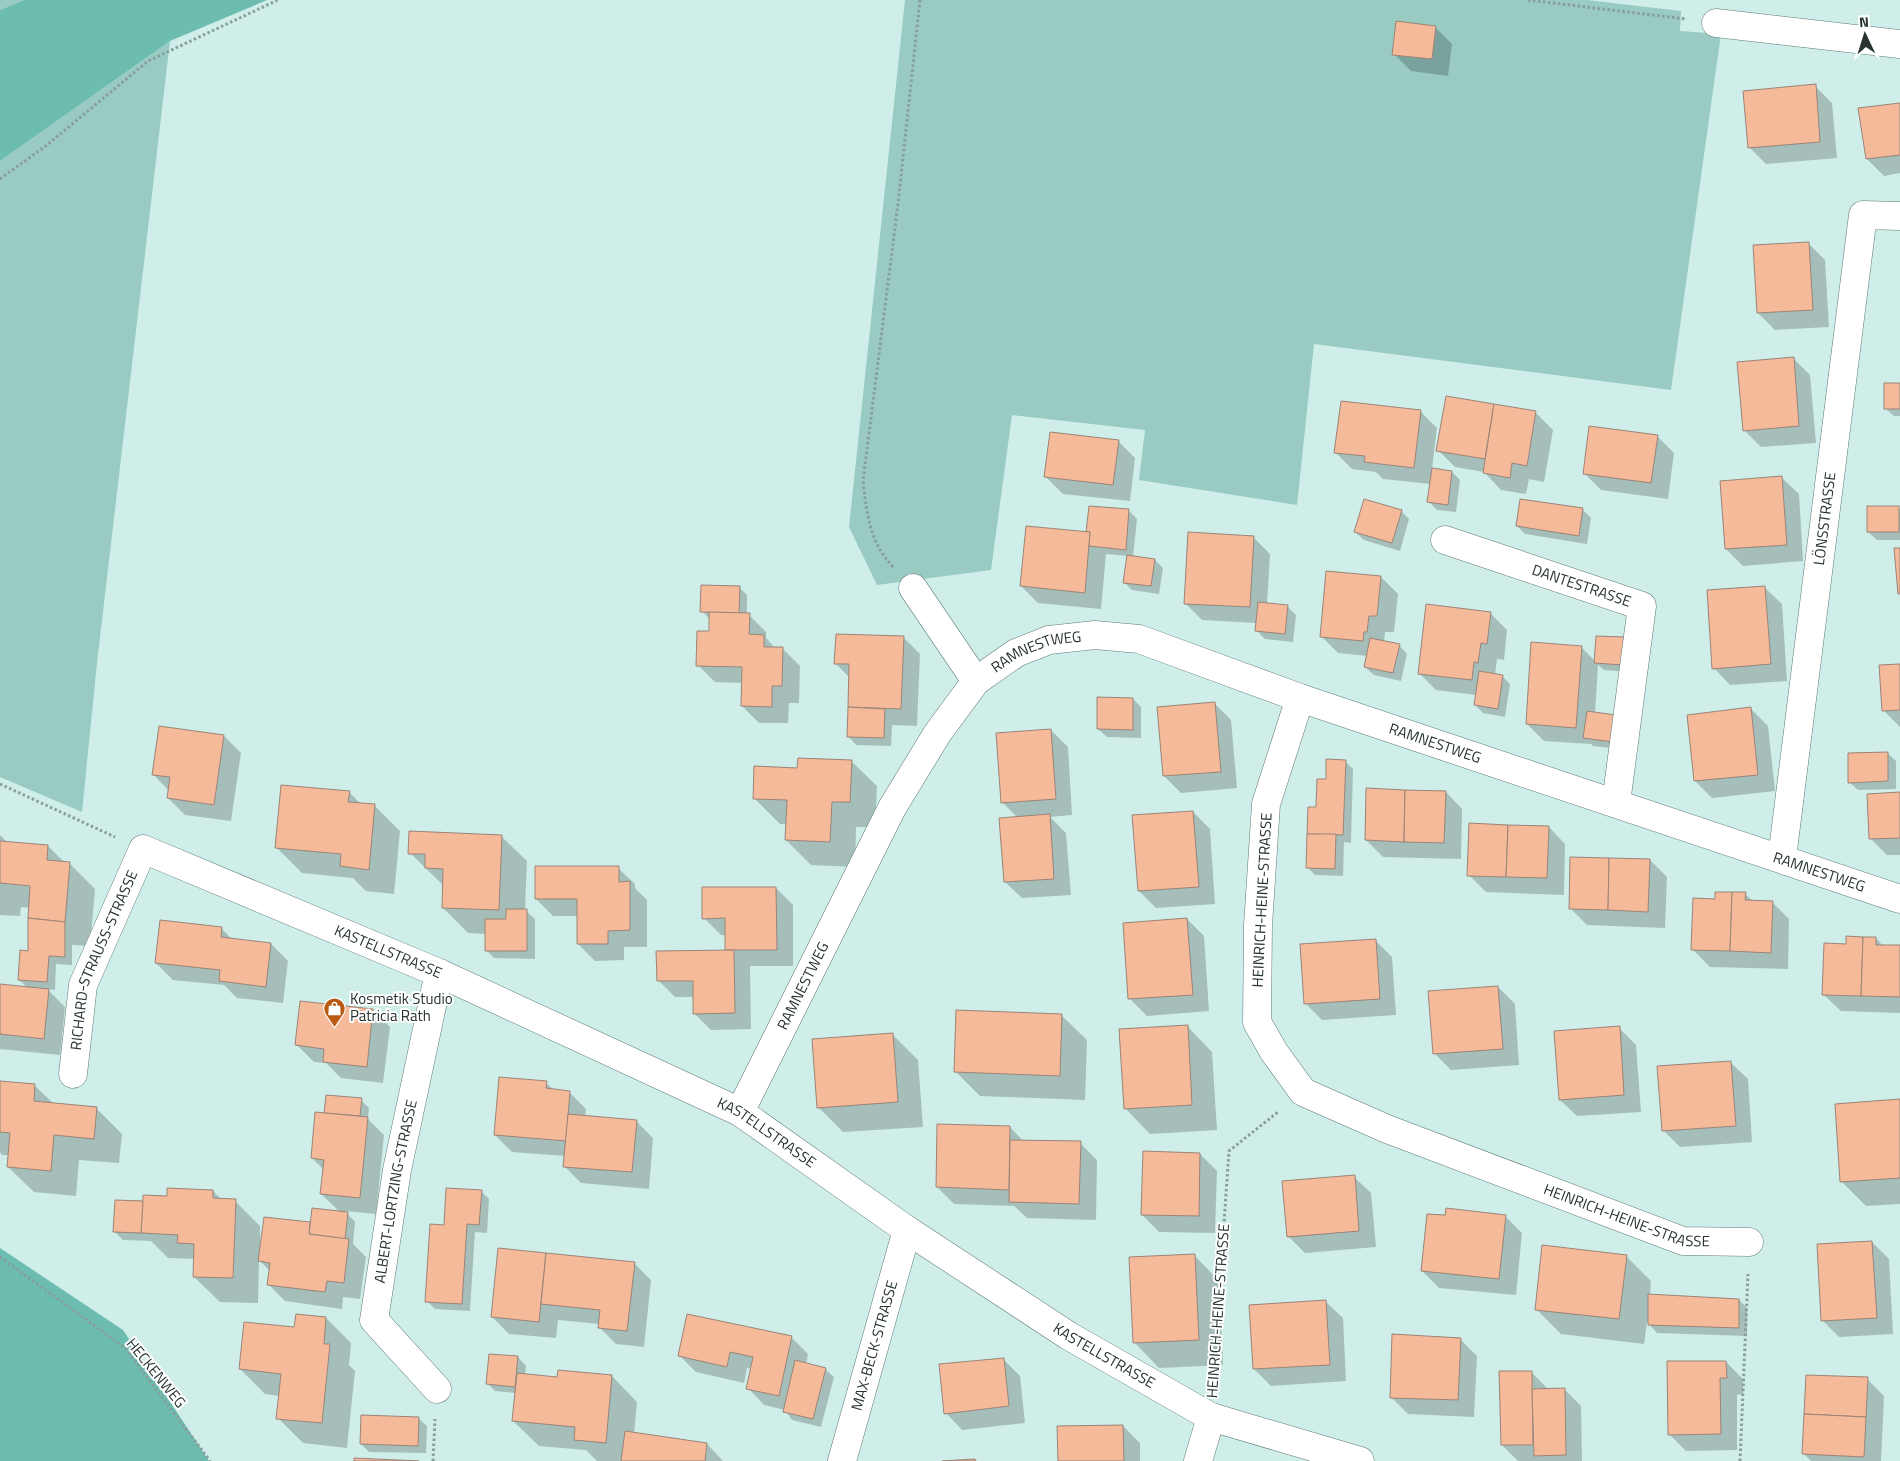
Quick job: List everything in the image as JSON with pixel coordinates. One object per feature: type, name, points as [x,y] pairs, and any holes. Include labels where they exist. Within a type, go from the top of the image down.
[{"type":"street","points":[[1716,23],[1900,44]]},
{"type":"street","name":"LÖNSSTRASSE","points":[[1782,858],[1863,216],[1900,216]]},
{"type":"street","name":"DANTESTRASSE","points":[[1445,540],[1642,606],[1616,803]]},
{"type":"street","name":"RAMNESTWEG","points":[[913,588],[976,681]]},
{"type":"street","name":"RAMNESTWEG","points":[[740,1112],[892,808],[937,734],[976,681],[1016,653],[1050,640],[1095,635],[1139,638],[1300,698],[1900,899]]},
{"type":"street","name":"HEINRICH-HEINE-STRASSE","points":[[1300,698],[1266,804],[1258,925],[1257,1022],[1274,1052],[1304,1092],[1387,1129],[1683,1241],[1749,1242]]},
{"type":"street","name":"KASTELLSTRASSE","points":[[143,849],[439,973],[740,1112],[908,1230],[1069,1336],[1211,1417],[1360,1461]]},
{"type":"street","name":"RICHARD-STRAUSS-STRASSE","points":[[74,1074],[83,985],[143,849]]},
{"type":"street","name":"ALBERT-LORTZING-STRASSE","points":[[437,1389],[374,1320],[397,1170],[439,973]]},
{"type":"street","name":"MAX-BECK-STRASSE","points":[[842,1461],[908,1230]]},
{"type":"street","points":[[1198,1461],[1211,1417]]},
{"type":"path","points":[[0,179],[46,146],[148,61],[278,0]]},
{"type":"path","points":[[913,588],[889,563],[874,539],[867,518],[863,481],[897,214],[920,0]]},
{"type":"path","points":[[1528,0],[1716,23]]},
{"type":"path","points":[[0,784],[143,849]]},
{"type":"path","name":"HEINRICH-HEINE-STRASSE","points":[[1211,1417],[1229,1151],[1304,1092]]},
{"type":"path","points":[[1740,1461],[1749,1242]]},
{"type":"path","name":"HECKENWEG","points":[[0,1257],[125,1348],[210,1461]]},
{"type":"path","points":[[433,1461],[437,1389]]},
{"type":"green space","points":[[0,0],[24,0],[0,10]]},
{"type":"green space","points":[[24,0],[267,0],[170,41],[0,161],[0,10]]},
{"type":"green space","points":[[905,0],[1587,0],[1681,11],[1680,31],[1721,34],[1671,390],[1314,344],[1297,505],[1139,480],[1145,430],[1012,415],[991,570],[877,585],[849,527]]},
{"type":"green space","points":[[170,41],[97,663],[82,812],[0,777],[0,161]]},
{"type":"green space","points":[[0,1248],[123,1330],[209,1461],[0,1461]]},
{"type":"building","points":[[1396,21],[1436,26],[1432,59],[1392,55]]},
{"type":"building","points":[[1816,84],[1820,142],[1748,148],[1743,91]]},
{"type":"building","points":[[1900,103],[1900,155],[1866,159],[1858,108]]},
{"type":"building","points":[[1809,242],[1813,310],[1757,313],[1753,245]]},
{"type":"building","points":[[1794,357],[1799,426],[1743,431],[1737,362]]},
{"type":"building","points":[[1884,383],[1900,383],[1900,409],[1884,409]]},
{"type":"building","points":[[1446,396],[1494,404],[1485,459],[1436,451]]},
{"type":"building","points":[[1341,401],[1421,410],[1414,468],[1364,462],[1365,456],[1334,453]]},
{"type":"building","points":[[1494,404],[1536,411],[1527,466],[1512,463],[1510,478],[1483,473]]},
{"type":"building","points":[[1589,426],[1658,435],[1651,483],[1583,474]]},
{"type":"building","points":[[1050,432],[1119,440],[1113,485],[1044,477]]},
{"type":"building","points":[[1432,468],[1452,471],[1448,505],[1427,502]]},
{"type":"building","points":[[1782,476],[1787,545],[1725,549],[1720,481]]},
{"type":"building","points":[[1364,499],[1402,510],[1392,543],[1354,532]]},
{"type":"building","points":[[1520,499],[1583,508],[1579,536],[1516,526]]},
{"type":"building","points":[[1089,506],[1129,509],[1126,550],[1089,546],[1090,532],[1086,532]]},
{"type":"building","points":[[1867,506],[1899,506],[1899,532],[1867,532]]},
{"type":"building","points":[[1026,526],[1090,532],[1085,593],[1020,586]]},
{"type":"building","points":[[1188,532],[1254,536],[1250,607],[1184,604]]},
{"type":"building","points":[[1894,548],[1900,548],[1900,594],[1898,594]]},
{"type":"building","points":[[1127,555],[1155,559],[1151,586],[1123,583]]},
{"type":"building","points":[[1326,571],[1381,576],[1377,616],[1369,616],[1367,632],[1364,632],[1363,641],[1320,637]]},
{"type":"building","points":[[701,585],[740,586],[739,613],[700,612]]},
{"type":"building","points":[[1765,586],[1771,664],[1712,669],[1707,590]]},
{"type":"building","points":[[1258,602],[1288,605],[1285,634],[1255,631]]},
{"type":"building","points":[[1426,604],[1491,612],[1487,644],[1481,643],[1478,663],[1474,662],[1472,680],[1418,674]]},
{"type":"building","points":[[709,612],[750,613],[749,634],[764,635],[764,647],[783,647],[782,686],[772,686],[772,707],[741,706],[742,667],[696,666],[697,631],[709,631]]},
{"type":"building","points":[[836,634],[904,636],[901,709],[848,707],[849,664],[834,664]]},
{"type":"building","points":[[1596,636],[1624,637],[1623,665],[1594,663]]},
{"type":"building","points":[[1370,638],[1400,644],[1393,673],[1364,667]]},
{"type":"building","points":[[1531,642],[1582,646],[1576,728],[1526,724]]},
{"type":"building","points":[[1900,664],[1900,710],[1882,711],[1879,665]]},
{"type":"building","points":[[1479,671],[1503,675],[1498,709],[1474,705]]},
{"type":"building","points":[[1097,697],[1133,698],[1133,730],[1097,729]]},
{"type":"building","points":[[1215,702],[1221,772],[1163,776],[1157,707]]},
{"type":"building","points":[[848,707],[885,709],[884,738],[847,737]]},
{"type":"building","points":[[1751,707],[1758,775],[1694,781],[1687,715]]},
{"type":"building","points":[[1587,711],[1616,715],[1613,742],[1583,738]]},
{"type":"building","points":[[159,726],[224,735],[214,805],[167,798],[170,777],[152,775]]},
{"type":"building","points":[[1051,729],[1056,799],[1001,803],[996,733]]},
{"type":"building","points":[[1888,752],[1888,781],[1848,783],[1848,753]]},
{"type":"building","points":[[798,758],[852,760],[850,802],[832,802],[830,842],[785,840],[787,800],[753,799],[754,766],[797,768]]},
{"type":"building","points":[[1326,759],[1346,760],[1343,835],[1307,834],[1308,807],[1316,807],[1317,779],[1326,779]]},
{"type":"building","points":[[281,785],[350,791],[348,802],[375,804],[369,870],[340,866],[341,854],[275,848]]},
{"type":"building","points":[[1366,788],[1405,790],[1404,842],[1365,840]]},
{"type":"building","points":[[1405,790],[1446,791],[1444,843],[1404,842]]},
{"type":"building","points":[[1900,792],[1900,838],[1869,839],[1867,794]]},
{"type":"building","points":[[1193,811],[1199,887],[1138,891],[1132,815]]},
{"type":"building","points":[[1050,814],[1054,879],[1004,882],[999,818]]},
{"type":"building","points":[[1469,823],[1508,825],[1506,877],[1467,876]]},
{"type":"building","points":[[1508,825],[1549,826],[1547,878],[1506,877]]},
{"type":"building","points":[[409,831],[502,835],[499,910],[442,908],[443,869],[425,868],[425,854],[408,854]]},
{"type":"building","points":[[1307,834],[1336,834],[1335,869],[1306,868]]},
{"type":"building","points":[[0,841],[48,845],[47,860],[70,862],[65,922],[28,918],[30,886],[0,883]]},
{"type":"building","points":[[1570,857],[1609,858],[1608,910],[1569,909]]},
{"type":"building","points":[[1609,858],[1650,859],[1648,912],[1608,910]]},
{"type":"building","points":[[535,866],[619,866],[619,882],[630,881],[630,930],[608,931],[608,944],[577,944],[577,899],[535,899]]},
{"type":"building","points":[[702,887],[776,887],[777,950],[725,950],[725,918],[702,919]]},
{"type":"building","points":[[1715,892],[1732,892],[1730,951],[1691,950],[1693,898],[1715,899]]},
{"type":"building","points":[[1732,892],[1746,892],[1745,900],[1773,901],[1771,953],[1730,951]]},
{"type":"building","points":[[506,909],[527,909],[527,951],[485,951],[485,919],[506,919]]},
{"type":"building","points":[[28,918],[65,922],[65,957],[49,956],[47,982],[18,980],[20,950],[28,951]]},
{"type":"building","points":[[1187,918],[1193,995],[1128,999],[1123,923]]},
{"type":"building","points":[[160,920],[222,927],[221,937],[271,943],[266,987],[219,981],[220,970],[155,963]]},
{"type":"building","points":[[1846,936],[1863,937],[1861,996],[1822,995],[1824,943],[1846,944]]},
{"type":"building","points":[[1863,937],[1876,937],[1876,945],[1900,945],[1900,997],[1861,996]]},
{"type":"building","points":[[1376,939],[1380,999],[1304,1004],[1300,944]]},
{"type":"building","points":[[734,950],[735,1013],[693,1014],[693,981],[657,981],[656,951]]},
{"type":"building","points":[[0,984],[49,989],[44,1039],[0,1034]]},
{"type":"building","points":[[1498,986],[1503,1049],[1433,1054],[1428,991]]},
{"type":"building","name":"Kosmetik Studio Patricia Rath","points":[[300,1001],[373,1009],[367,1067],[323,1062],[324,1049],[295,1045]]},
{"type":"building","points":[[956,1010],[1062,1014],[1060,1076],[954,1072]]},
{"type":"building","points":[[1188,1025],[1192,1105],[1124,1109],[1119,1029]]},
{"type":"building","points":[[1620,1026],[1624,1095],[1559,1100],[1554,1031]]},
{"type":"building","points":[[893,1033],[898,1102],[817,1108],[812,1039]]},
{"type":"building","points":[[1731,1061],[1736,1126],[1662,1131],[1657,1066]]},
{"type":"building","points":[[499,1077],[547,1081],[546,1088],[570,1091],[566,1141],[494,1135]]},
{"type":"building","points":[[0,1081],[35,1084],[34,1101],[97,1107],[94,1139],[54,1135],[51,1171],[7,1167],[10,1133],[0,1132]]},
{"type":"building","points":[[326,1095],[362,1098],[360,1116],[324,1113]]},
{"type":"building","points":[[1900,1099],[1900,1178],[1840,1182],[1835,1104]]},
{"type":"building","points":[[315,1112],[368,1117],[360,1198],[320,1194],[324,1160],[311,1158]]},
{"type":"building","points":[[568,1114],[637,1120],[632,1172],[563,1167]]},
{"type":"building","points":[[937,1124],[1010,1126],[1009,1190],[936,1187]]},
{"type":"building","points":[[1010,1140],[1081,1141],[1079,1204],[1009,1202]]},
{"type":"building","points":[[1143,1151],[1200,1153],[1199,1216],[1141,1215]]},
{"type":"building","points":[[1355,1175],[1359,1231],[1287,1237],[1282,1181]]},
{"type":"building","points":[[167,1188],[213,1190],[213,1198],[236,1199],[233,1278],[193,1277],[194,1244],[177,1243],[178,1235],[141,1233],[143,1195],[167,1196]]},
{"type":"building","points":[[446,1188],[482,1190],[479,1225],[467,1224],[462,1304],[425,1302],[430,1224],[444,1225]]},
{"type":"building","points":[[115,1200],[143,1201],[141,1233],[113,1232]]},
{"type":"building","points":[[312,1208],[348,1212],[345,1239],[309,1234]]},
{"type":"building","points":[[1446,1208],[1506,1215],[1499,1279],[1421,1271],[1427,1214],[1445,1215]]},
{"type":"building","points":[[264,1217],[310,1222],[309,1234],[349,1239],[344,1283],[327,1281],[325,1292],[267,1285],[270,1263],[258,1261]]},
{"type":"building","points":[[1872,1241],[1877,1318],[1821,1321],[1817,1244]]},
{"type":"building","points":[[1542,1245],[1627,1255],[1619,1319],[1535,1310]]},
{"type":"building","points":[[498,1248],[546,1253],[539,1322],[491,1317]]},
{"type":"building","points":[[546,1253],[635,1262],[627,1331],[598,1328],[600,1310],[541,1304]]},
{"type":"building","points":[[1195,1254],[1199,1340],[1133,1343],[1129,1257]]},
{"type":"building","points":[[1648,1294],[1739,1299],[1739,1328],[1648,1325]]},
{"type":"building","points":[[1326,1300],[1330,1365],[1253,1369],[1249,1305]]},
{"type":"building","points":[[296,1314],[326,1317],[324,1344],[330,1344],[322,1423],[276,1419],[281,1374],[239,1369],[244,1322],[294,1327]]},
{"type":"building","points":[[687,1314],[792,1336],[779,1396],[746,1389],[753,1357],[730,1352],[727,1367],[678,1356]]},
{"type":"building","points":[[1392,1334],[1461,1338],[1458,1400],[1390,1398]]},
{"type":"building","points":[[489,1354],[518,1356],[515,1387],[486,1384]]},
{"type":"building","points":[[1004,1358],[1009,1406],[944,1414],[939,1364]]},
{"type":"building","points":[[795,1360],[826,1368],[813,1419],[783,1412]]},
{"type":"building","points":[[1667,1361],[1726,1361],[1727,1378],[1720,1378],[1721,1434],[1668,1435]]},
{"type":"building","points":[[558,1370],[612,1375],[606,1443],[574,1440],[575,1427],[512,1421],[517,1373],[557,1377]]},
{"type":"building","points":[[1499,1371],[1532,1371],[1533,1445],[1501,1445]]},
{"type":"building","points":[[1806,1375],[1868,1377],[1866,1417],[1804,1414]]},
{"type":"building","points":[[1565,1388],[1566,1455],[1534,1456],[1532,1389]]},
{"type":"building","points":[[1804,1414],[1866,1417],[1864,1457],[1802,1454]]},
{"type":"building","points":[[361,1415],[419,1417],[418,1446],[360,1444]]},
{"type":"building","points":[[1123,1425],[1124,1461],[1058,1461],[1057,1426]]},
{"type":"building","points":[[625,1431],[707,1443],[705,1461],[621,1461]]},
{"type":"building","points":[[354,1458],[419,1461],[354,1461]]},
{"type":"building","points":[[975,1459],[976,1461],[942,1461]]},
{"type":"place","name":"Kosmetik Studio Patricia Rath","points":[[334,1027]]}]
